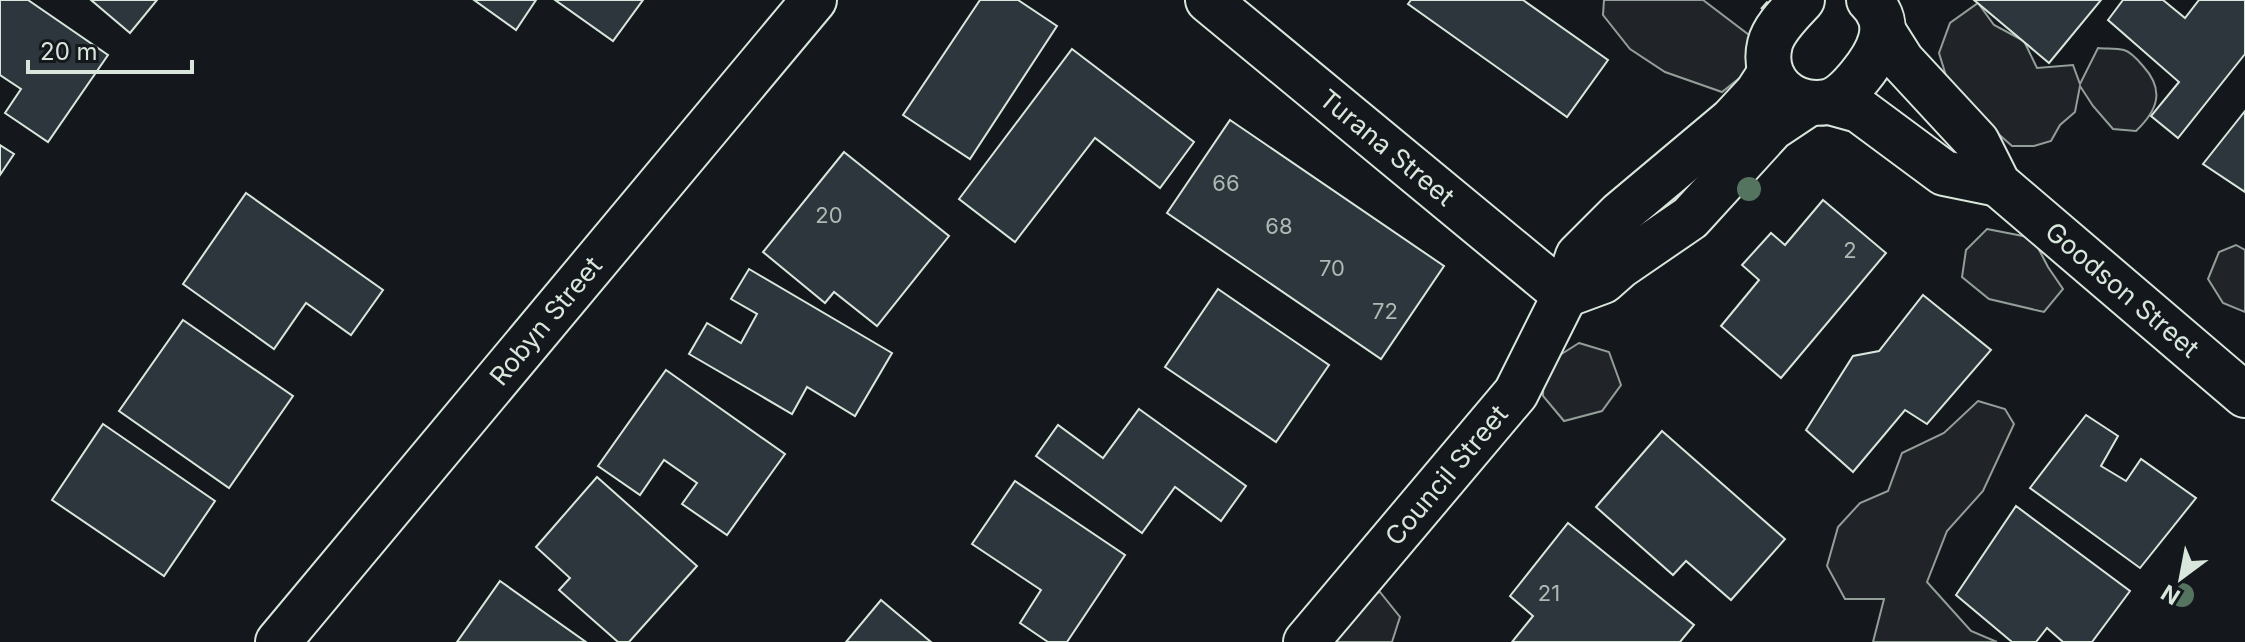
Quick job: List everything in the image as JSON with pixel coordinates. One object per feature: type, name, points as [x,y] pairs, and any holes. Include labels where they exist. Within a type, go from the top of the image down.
[{"type":"street","name":"Robyn Street","points":[[278,642],[814,0]]},
{"type":"street","name":"Turana Street","points":[[1208,0],[1565,295]]},
{"type":"street","points":[[1770,73],[1770,42],[1802,0]]},
{"type":"street","points":[[1565,295],[1603,281],[1690,218],[1772,128],[1819,103],[1843,95],[1879,49],[1880,13]]},
{"type":"street","name":"Goodson Street","points":[[1880,13],[1908,68],[1977,142],[1998,184],[2245,395]]},
{"type":"street","name":"Council Street","points":[[1306,642],[1516,393],[1565,295],[1578,256],[1620,214],[1732,120],[1757,93],[1770,73]]},
{"type":"street","name":"Goodson Street","points":[[1770,73],[1786,94],[1859,110],[1944,173],[1998,184]]},
{"type":"shaded area","points":[[1604,0],[1703,0],[1753,38],[1752,68],[1722,92],[1665,72],[1630,49],[1603,15]]},
{"type":"shaded area","points":[[1978,3],[1994,25],[2024,41],[2037,68],[2073,65],[2080,84],[2098,48],[2129,52],[2154,83],[2154,108],[2136,131],[2113,129],[2080,86],[2075,112],[2060,125],[2051,141],[2034,146],[2012,146],[1986,123],[1947,79],[1939,53],[1950,23]]},
{"type":"shaded area","points":[[1987,229],[2033,238],[2063,289],[2044,312],[1989,299],[1962,277],[1966,250]]},
{"type":"shaded area","points":[[2236,245],[2245,250],[2245,312],[2223,303],[2208,279],[2219,252]]},
{"type":"shaded area","points":[[1579,343],[1609,352],[1621,385],[1602,411],[1564,421],[1543,396],[1544,365]]},
{"type":"shaded area","points":[[1978,401],[2005,409],[2014,424],[1983,491],[1947,531],[1927,582],[1971,631],[1997,642],[1873,642],[1884,599],[1845,599],[1827,566],[1838,527],[1860,503],[1888,491],[1902,453],[1944,433]]},
{"type":"shaded area","points":[[1380,592],[1400,617],[1392,642],[1323,642],[1351,601]]},
{"type":"building","points":[[0,0],[28,0],[108,55],[48,142],[5,113],[21,89],[0,75]]},
{"type":"building","points":[[91,0],[157,0],[130,33]]},
{"type":"building","points":[[474,0],[536,0],[516,30]]},
{"type":"building","points":[[555,0],[643,0],[613,41]]},
{"type":"building","points":[[980,0],[1018,0],[1057,26],[970,159],[903,115]]},
{"type":"building","points":[[1411,0],[1523,0],[1608,60],[1567,117],[1408,4]]},
{"type":"building","points":[[1974,0],[2101,0],[2049,63]]},
{"type":"building","points":[[2123,0],[2163,0],[2185,18],[2199,0],[2245,0],[2245,54],[2178,138],[2151,116],[2179,82],[2108,20]]},
{"type":"building","points":[[1072,49],[1194,142],[1160,188],[1095,138],[1015,242],[959,199]]},
{"type":"building","points":[[2245,111],[2245,192],[2203,164]]},
{"type":"building","points":[[1230,120],[1444,266],[1381,359],[1167,213]]},
{"type":"building","points":[[0,145],[14,154],[0,175]]},
{"type":"building","points":[[844,152],[949,236],[877,326],[834,292],[825,303],[763,252]]},
{"type":"building","points":[[246,193],[383,290],[351,335],[306,303],[274,349],[183,284]]},
{"type":"building","points":[[1823,200],[1886,253],[1781,378],[1721,326],[1759,280],[1742,265],[1771,233],[1785,245]]},
{"type":"building","points":[[749,269],[892,353],[855,416],[807,387],[792,414],[689,354],[707,323],[741,343],[757,314],[731,299]]},
{"type":"building","points":[[1218,289],[1329,365],[1276,442],[1165,367]]},
{"type":"building","points":[[1923,295],[1991,350],[1927,424],[1905,410],[1853,472],[1806,430],[1853,356],[1879,351]]},
{"type":"building","points":[[183,320],[293,396],[229,488],[119,411]]},
{"type":"building","points":[[666,370],[785,454],[727,535],[682,504],[697,483],[664,460],[640,495],[598,466]]},
{"type":"building","points":[[1139,409],[1246,486],[1221,521],[1175,487],[1142,533],[1036,456],[1058,425],[1103,458]]},
{"type":"building","points":[[2086,415],[2118,436],[2101,466],[2126,481],[2141,459],[2196,498],[2140,568],[2030,488]]},
{"type":"building","points":[[103,424],[215,501],[164,576],[52,500]]},
{"type":"building","points":[[1662,431],[1785,539],[1731,600],[1686,561],[1673,575],[1596,507]]},
{"type":"building","points":[[597,477],[697,566],[629,642],[618,642],[559,590],[570,578],[536,547]]},
{"type":"building","points":[[1015,481],[1125,555],[1067,642],[1048,642],[1020,623],[1041,590],[972,544]]},
{"type":"building","points":[[2016,506],[2130,591],[2092,642],[2063,642],[2047,628],[2036,642],[2012,642],[1956,595]]},
{"type":"building","points":[[1568,523],[1694,625],[1680,642],[1512,642],[1533,616],[1510,596]]},
{"type":"building","points":[[500,581],[586,642],[457,642]]},
{"type":"building","points":[[881,600],[931,642],[846,642]]},
{"type":"fence","points":[[1761,9],[1769,0]]}]
